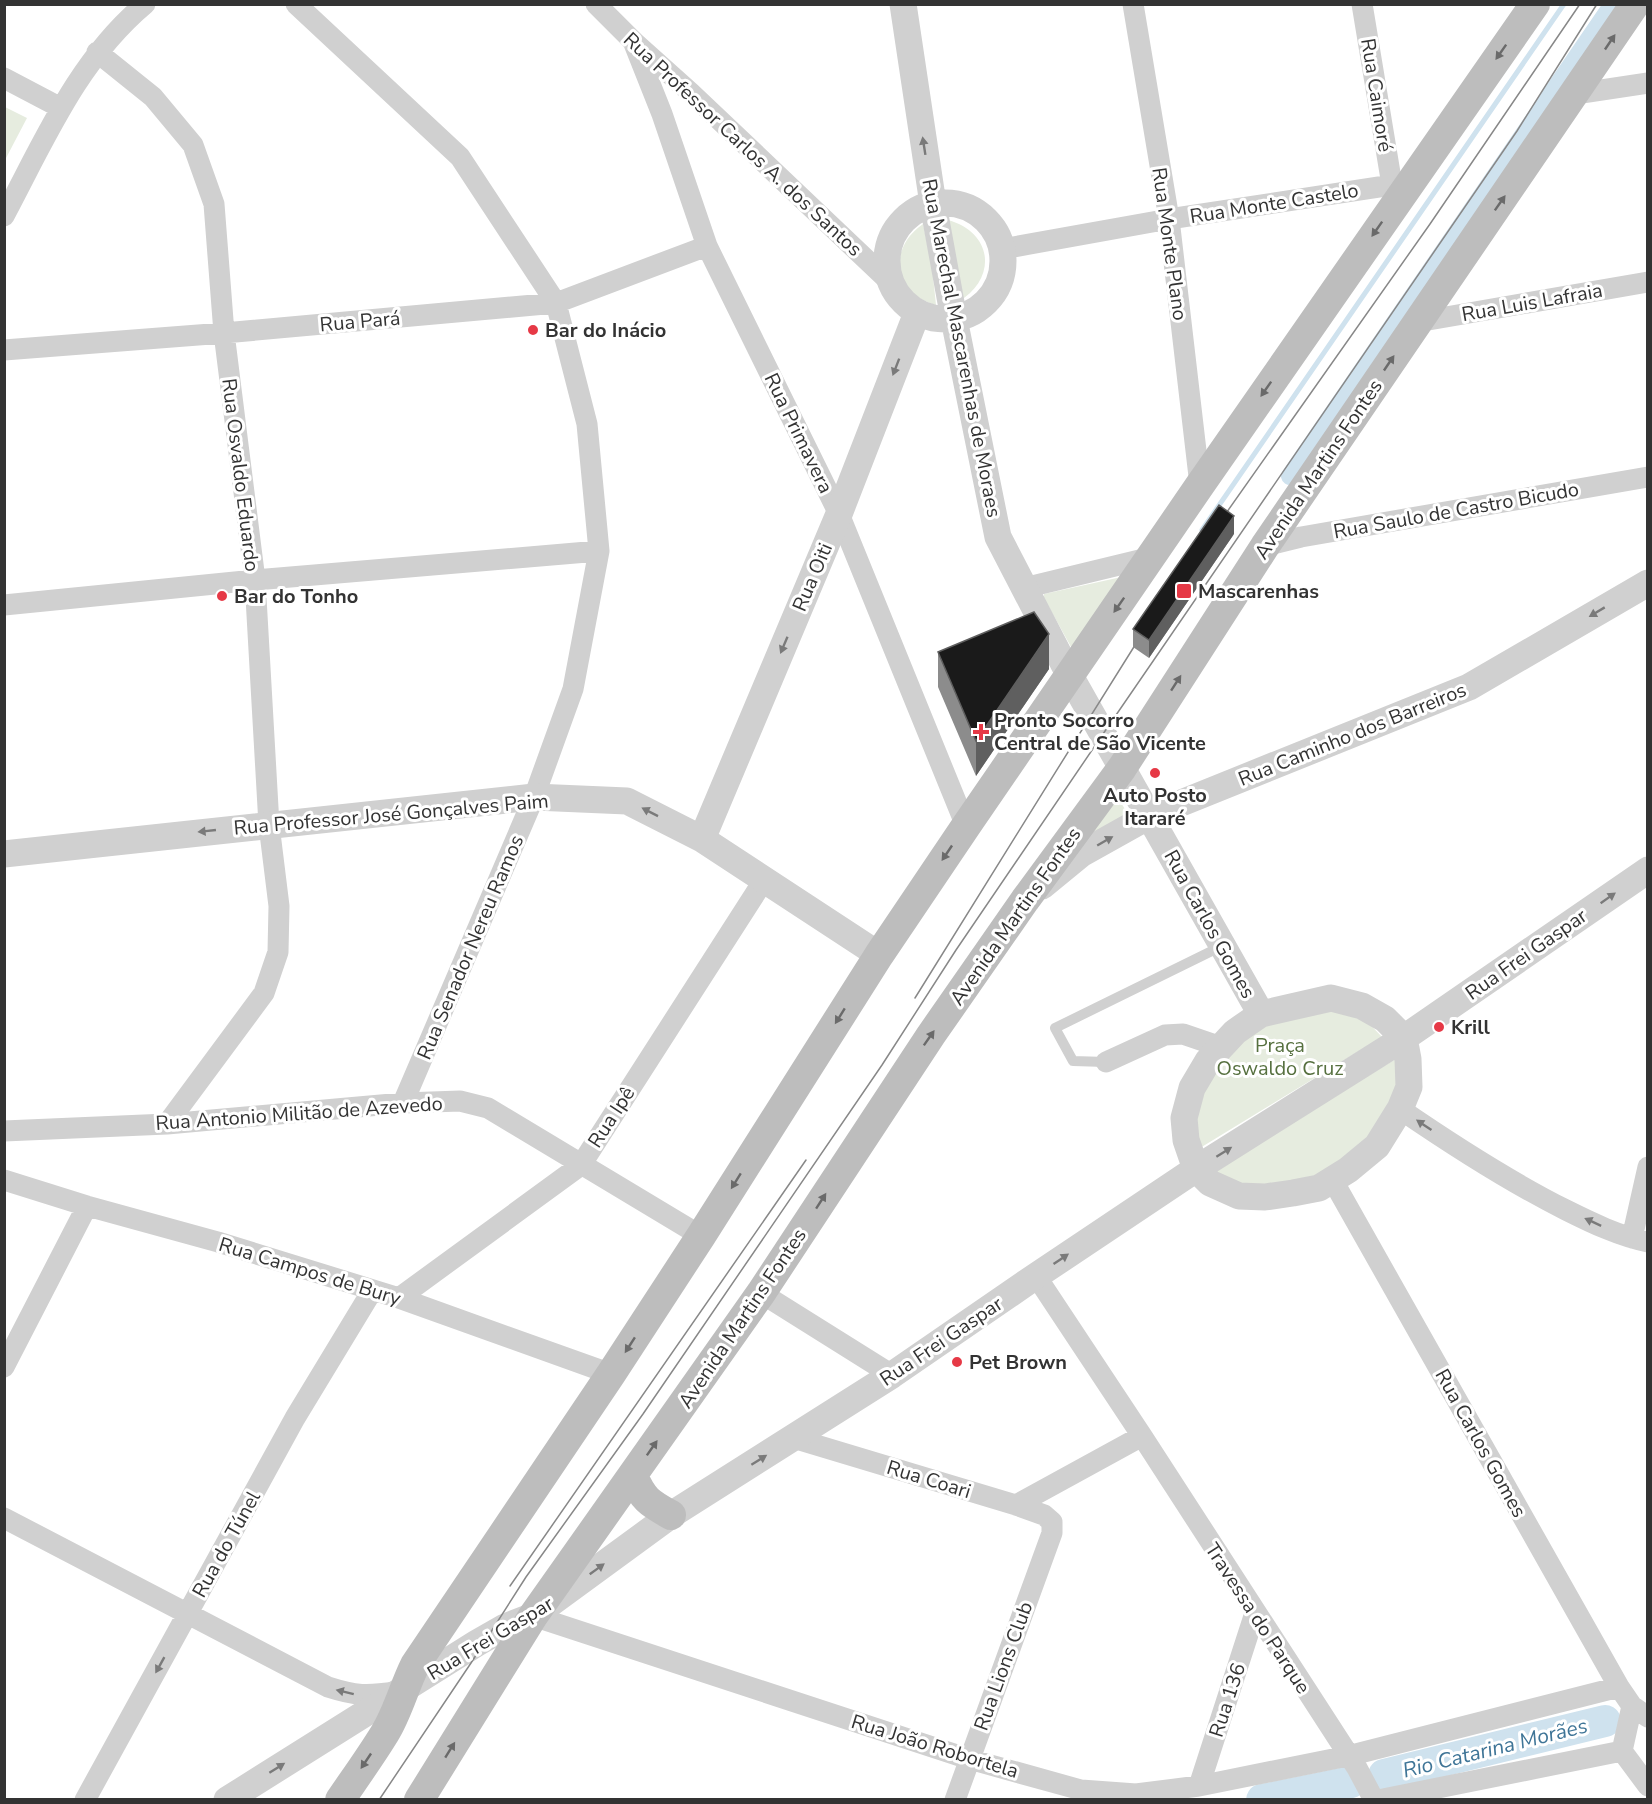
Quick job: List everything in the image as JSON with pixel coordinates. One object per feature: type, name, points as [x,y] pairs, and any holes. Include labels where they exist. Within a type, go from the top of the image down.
[{"type":"main road","points":[[340,1800],[385,1734],[415,1665],[611,1374],[879,955],[1152,557],[1397,189],[1535,4]]},
{"type":"main road","name":"Avenida Martins Fontes","points":[[419,1800],[533,1616],[761,1293],[899,1081],[1024,900],[1122,768],[1265,546],[1635,4]]},
{"type":"main road","points":[[633,1476],[640,1494],[671,1515]]},
{"type":"street","points":[[4,216],[61,108],[97,52],[123,22],[145,4]]},
{"type":"street","name":"Rua Senador Nereu Ramos","points":[[296,4],[460,157],[556,303],[587,424],[599,551],[573,689],[534,797],[403,1103]]},
{"type":"street","name":"Rua Professor Carlos A. dos Santos","points":[[596,4],[891,283]]},
{"type":"street","name":"Rua Marechal Mascarenhas de Moraes","points":[[903,4],[933,204],[998,537],[1070,676]]},
{"type":"street","name":"Rua Monte Plano","points":[[1133,4],[1169,219],[1200,485]]},
{"type":"street","name":"Rua Caimoré","points":[[1362,4],[1397,189]]},
{"type":"street","name":"Rua Primavera","points":[[633,41],[662,114],[706,246],[839,514],[966,826]]},
{"type":"street","name":"Rua Osvaldo Eduardo","points":[[97,52],[153,97],[193,145],[214,204],[224,333],[255,580],[269,825],[279,906],[278,952],[264,993],[167,1124]]},
{"type":"street","points":[[4,78],[61,108]]},
{"type":"street","points":[[1575,94],[1647,83]]},
{"type":"street","name":"Rua Monte Castelo","points":[[1002,249],[1169,219],[1397,189]]},
{"type":"street","points":[[951,203],[969,208],[984,218],[995,232],[1002,249],[1003,268],[997,286],[987,302],[971,313],[954,319],[935,319],[917,313],[901,300],[891,283],[887,266],[888,249],[894,234],[904,220],[917,210],[933,204],[951,203]]},
{"type":"street","name":"Rua Pará","points":[[4,350],[556,303],[706,246]]},
{"type":"street","name":"Rua Luis Lafraia","points":[[1417,322],[1647,282]]},
{"type":"street","name":"Rua Oiti","points":[[702,839],[839,514],[917,313]]},
{"type":"street","name":"Rua Saulo de Castro Bicudo","points":[[1265,546],[1301,537],[1647,477]]},
{"type":"street","points":[[4,605],[255,580],[599,551]]},
{"type":"street","points":[[1024,588],[1152,557]]},
{"type":"street","name":"Rua Caminho dos Barreiros","points":[[1024,900],[1081,854],[1149,816],[1469,687],[1647,583]]},
{"type":"street","name":"Rua Carlos Gomes","points":[[1070,676],[1261,1014]]},
{"type":"street","name":"Rua Professor José Gonçalves Paim","points":[[4,854],[534,797],[627,801],[702,839],[879,955]]},
{"type":"street","name":"Rua Frei Gaspar","points":[[227,1800],[477,1643],[505,1627],[533,1616],[671,1515],[892,1375],[1196,1169],[1404,1038],[1647,870]]},
{"type":"street","name":"Rua Ipê","points":[[399,1298],[580,1165],[764,880]]},
{"type":"street","points":[[1331,998],[1362,1005],[1385,1019],[1404,1038],[1408,1059],[1409,1087],[1400,1109],[1377,1146],[1347,1170],[1319,1188],[1265,1197],[1239,1196],[1210,1183],[1196,1169],[1186,1140],[1184,1118],[1192,1088],[1208,1061],[1221,1047],[1235,1032],[1261,1014],[1331,998]]},
{"type":"street","points":[[1106,1062],[1166,1035],[1183,1034],[1221,1047]]},
{"type":"street","name":"Rua Antonio Militão de Azevedo","points":[[4,1131],[167,1124],[403,1103],[460,1101],[488,1108],[701,1236]]},
{"type":"street","points":[[1400,1109],[1475,1160],[1530,1192],[1598,1225],[1640,1240],[1647,1167]]},
{"type":"street","name":"Rua Carlos Gomes","points":[[1332,1179],[1636,1715]]},
{"type":"street","name":"Rua Campos de Bury","points":[[4,1180],[87,1206],[218,1242],[399,1298],[611,1374]]},
{"type":"street","points":[[4,1367],[87,1206]]},
{"type":"street","name":"Travessa do Parque","points":[[1036,1276],[1142,1436],[1373,1796]]},
{"type":"street","name":"Rua do Túnel","points":[[85,1800],[295,1418],[372,1291]]},
{"type":"street","points":[[761,1293],[892,1375]]},
{"type":"street","points":[[1016,1505],[1142,1436]]},
{"type":"street","name":"Rua Coari","points":[[794,1438],[1044,1515],[1052,1522],[1052,1533]]},
{"type":"street","points":[[4,1518],[328,1687],[351,1695],[375,1695],[403,1691]]},
{"type":"street","name":"Rua Lions Club","points":[[955,1800],[1052,1533]]},
{"type":"street","name":"Rua 136","points":[[1200,1786],[1255,1613]]},
{"type":"street","name":"Rua João Robortela","points":[[533,1616],[969,1759],[1081,1790],[1136,1794],[1352,1762],[1619,1687]]},
{"type":"street","points":[[1623,1747],[1636,1715]]},
{"type":"street","points":[[1623,1747],[1647,1786]]},
{"type":"street","points":[[1373,1796],[1623,1747]]},
{"type":"lane","points":[[1106,1062],[1073,1061],[1055,1028],[1222,946]]},
{"type":"green space","points":[[5,107],[27,118],[5,160]]},
{"type":"green space","points":[[948,220],[963,226],[974,235],[982,246],[985,257],[984,269],[979,281],[971,292],[958,302]]},
{"type":"green space","points":[[923,224],[932,267],[936,305],[911,291],[903,281],[900,269],[900,257],[904,246],[911,234]]},
{"type":"green space","points":[[1126,576],[1076,656],[1044,598],[1044,594]]},
{"type":"green space","points":[[1116,795],[1130,817],[1096,836],[1091,831]]},
{"type":"green space","name":"Praça Oswaldo Cruz","points":[[1339,1010],[1362,1016],[1382,1037],[1200,1148],[1194,1141],[1201,1086],[1242,1039],[1273,1019]]},
{"type":"green space","name":"Praça Oswaldo Cruz","points":[[1396,1059],[1400,1074],[1387,1118],[1352,1157],[1327,1174],[1253,1190],[1207,1170]]},
{"type":"building","points":[[1219,505],[1234,516],[1149,640],[1133,629]]},
{"type":"building","points":[[1034,612],[1049,634],[976,741],[938,652]]},
{"type":"waterway","points":[[1202,530],[1564,4]]},
{"type":"waterway","points":[[1290,476],[1613,4]]},
{"type":"waterway","name":"Rio Catarina Morães","points":[[1384,1775],[1605,1721]]},
{"type":"waterway","name":"Rio Catarina Morães","points":[[1262,1800],[1351,1782]]},
{"type":"tram line","points":[[1217,526],[1430,224],[1580,4]]},
{"type":"tram line","points":[[379,1800],[526,1577],[643,1414],[882,1065],[956,950],[1103,734],[1517,131],[1597,4]]},
{"type":"tram line","points":[[915,998],[1142,634]]},
{"type":"tram line","points":[[510,1586],[806,1160]]},
{"type":"place","name":"Bar do Inácio","points":[[533,330]]},
{"type":"place","name":"Mascarenhas","points":[[1184,591]]},
{"type":"place","name":"Bar do Tonho","points":[[222,596]]},
{"type":"place","name":"Pronto Socorro Central de São Vicente","points":[[981,732]]},
{"type":"place","name":"Auto Posto Itararé","points":[[1155,773]]},
{"type":"place","name":"Krill","points":[[1439,1027]]},
{"type":"place","name":"Pet Brown","points":[[957,1362]]}]
